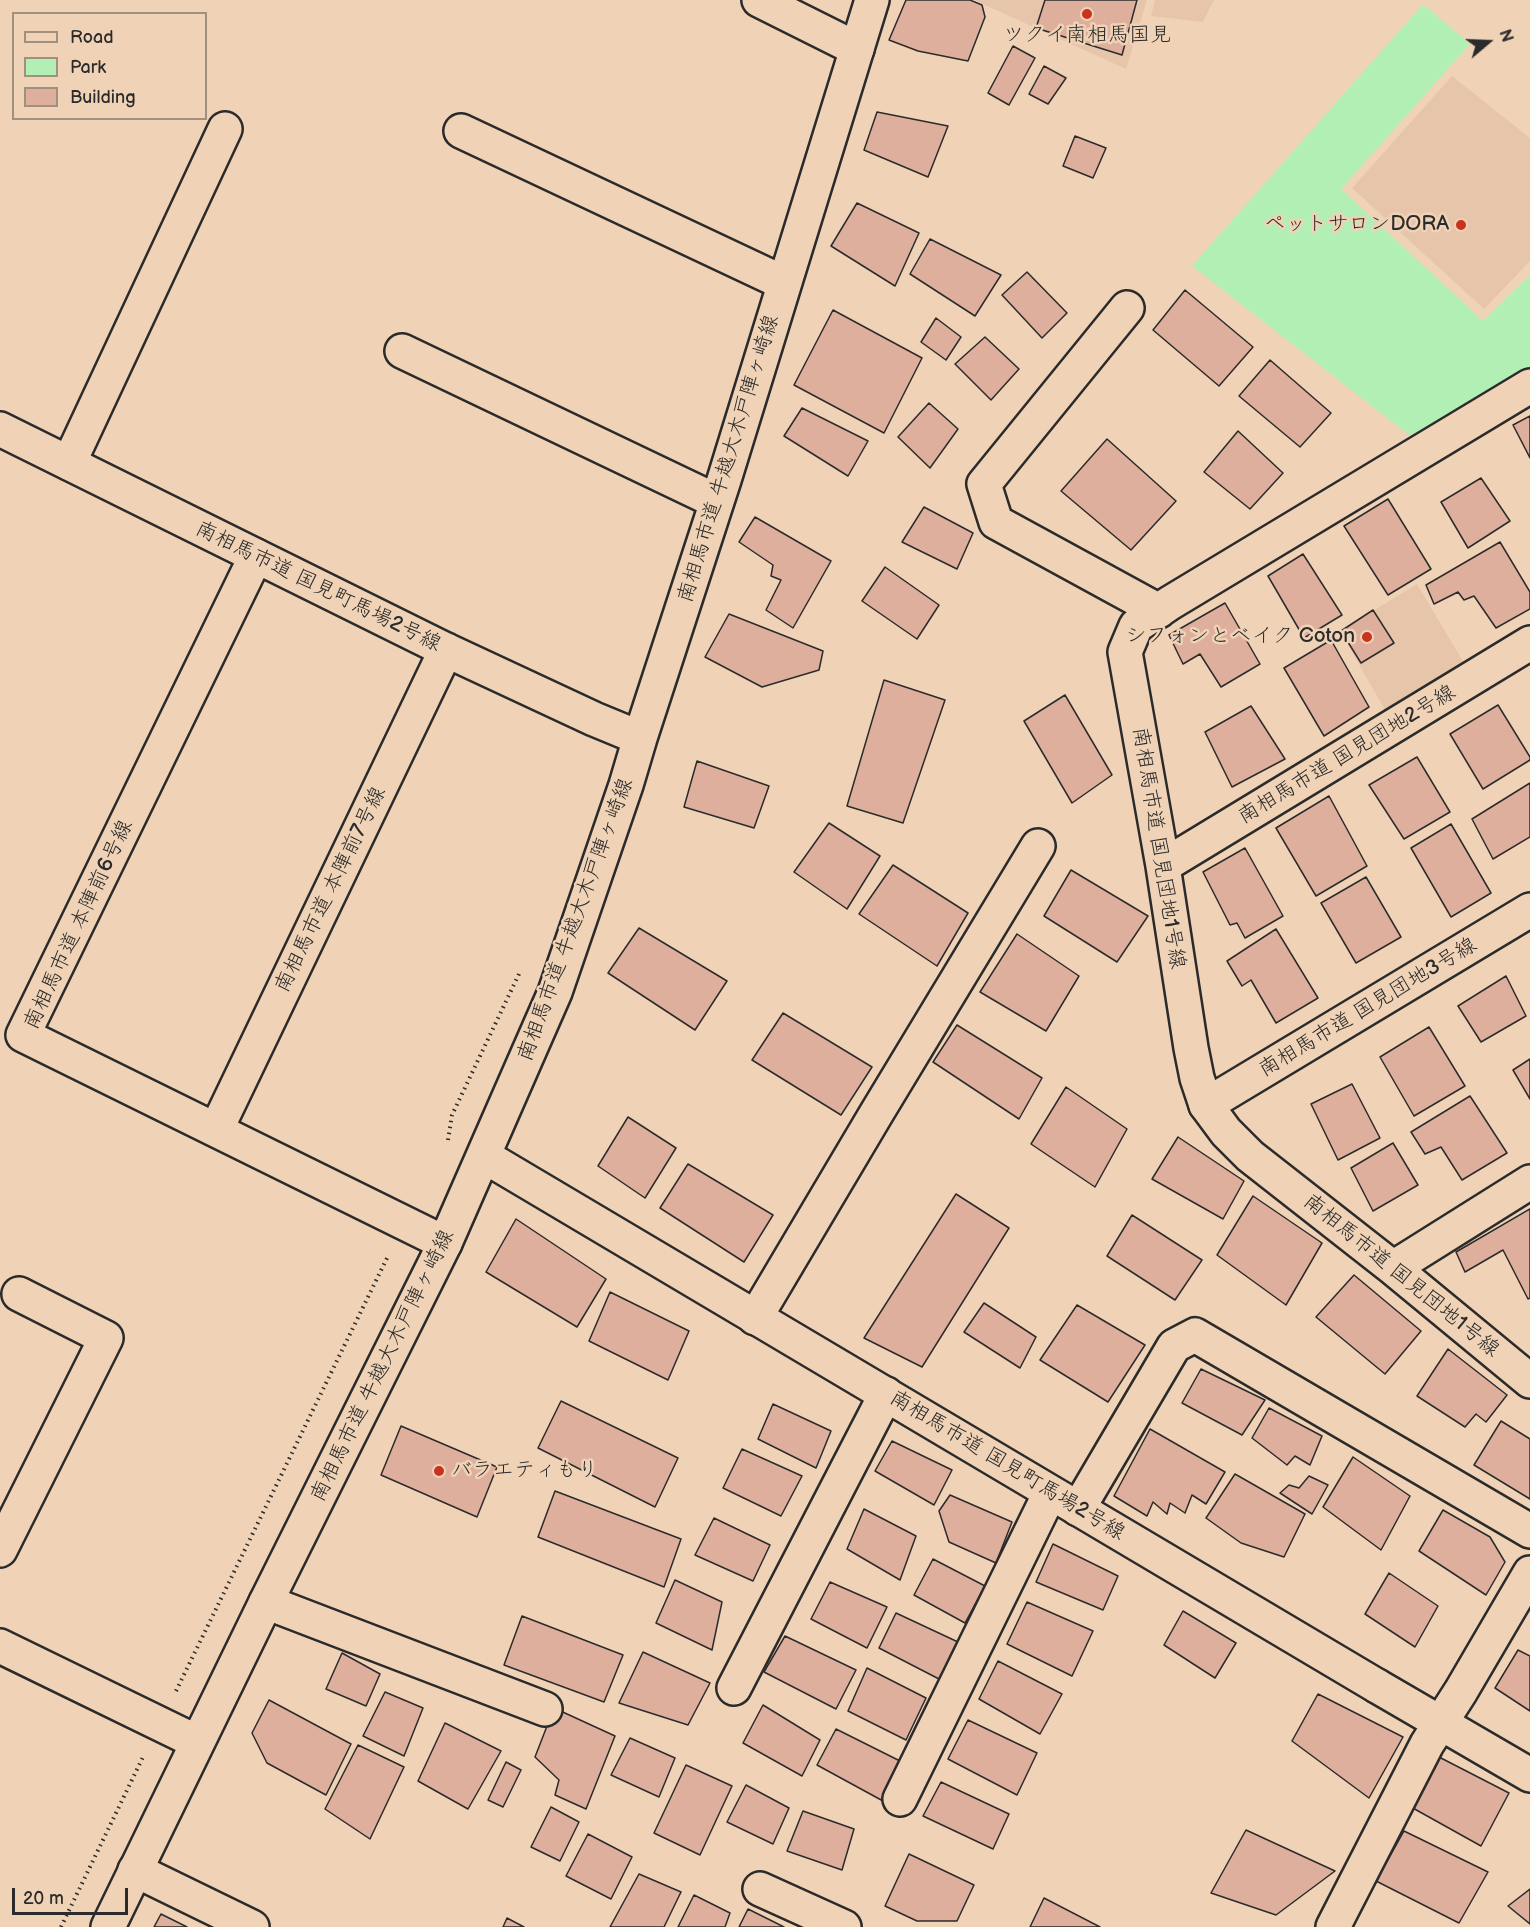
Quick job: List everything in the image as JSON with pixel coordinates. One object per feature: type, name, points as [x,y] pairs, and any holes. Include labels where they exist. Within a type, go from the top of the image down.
[{"type":"street","points":[[759,0],[857,49]]},
{"type":"street","name":"南相馬市道 牛越大木戸陣ヶ崎線","points":[[108,1927],[197,1742],[445,1243],[555,992],[626,785],[872,0]]},
{"type":"street","points":[[69,463],[225,129]]},
{"type":"street","points":[[461,131],[736,259],[784,284]]},
{"type":"street","points":[[1127,308],[984,484],[996,522],[1159,611]]},
{"type":"street","points":[[402,351],[716,501]]},
{"type":"street","name":"南相馬市道 国見団地1号線","points":[[1530,386],[1136,626],[1125,652],[1191,1048],[1197,1078],[1206,1105],[1226,1132],[1250,1156],[1393,1268],[1530,1381]]},
{"type":"street","name":"南相馬市道 国見町馬場2号線","points":[[0,429],[446,650],[640,738]]},
{"type":"street","name":"南相馬市道 本陣前6号線","points":[[256,556],[23,1035],[445,1243]]},
{"type":"street","name":"南相馬市道 国見団地2号線","points":[[1162,866],[1530,643]]},
{"type":"street","name":"南相馬市道 本陣前7号線","points":[[216,1130],[446,650]]},
{"type":"street","points":[[755,1318],[1038,846]]},
{"type":"street","name":"南相馬市道 国見団地3号線","points":[[1206,1105],[1530,910]]},
{"type":"street","name":"南相馬市道 国見町馬場2号線","points":[[484,1156],[1530,1775]]},
{"type":"street","points":[[1393,1268],[1530,1182]]},
{"type":"street","points":[[0,1550],[106,1338],[19,1294]]},
{"type":"street","points":[[1078,1509],[1174,1346],[1195,1335],[1530,1531]]},
{"type":"street","points":[[734,1688],[886,1394]]},
{"type":"street","points":[[900,1799],[1050,1493]]},
{"type":"street","points":[[1333,1927],[1427,1744],[1530,1572]]},
{"type":"street","points":[[266,1602],[544,1709]]},
{"type":"street","points":[[0,1646],[197,1742]]},
{"type":"street","points":[[135,1870],[252,1927]]},
{"type":"street","points":[[760,1889],[843,1927]]},
{"type":"path","points":[[448,1143],[452,1115],[522,969]]},
{"type":"path","points":[[61,1927],[393,1246],[407,1224]]},
{"type":"shaded area","name":"ツクイ南相馬国見","points":[[974,0],[1147,0],[1126,69]]},
{"type":"shaded area","points":[[1155,0],[1214,0],[1203,22],[1151,16]]},
{"type":"shaded area","name":"ペットサロンDORA","points":[[1452,76],[1530,138],[1530,261],[1484,309],[1352,188]]},
{"type":"shaded area","points":[[1417,584],[1464,663],[1385,710],[1340,631]]},
{"type":"green space","points":[[1423,4],[1470,44],[1341,189],[1483,321],[1530,275],[1530,366],[1430,428],[1409,435],[1192,266]]},
{"type":"building","points":[[906,0],[970,0],[982,5],[985,17],[968,61],[918,51],[889,40]]},
{"type":"building","name":"ツクイ南相馬国見","points":[[1045,0],[1137,0],[1122,55],[1036,28]]},
{"type":"building","points":[[1013,46],[1035,58],[1009,105],[988,93]]},
{"type":"building","points":[[1044,66],[1066,78],[1048,104],[1029,94]]},
{"type":"building","points":[[877,112],[948,126],[928,177],[864,150]]},
{"type":"building","points":[[1075,136],[1106,148],[1093,178],[1063,166]]},
{"type":"building","points":[[857,203],[919,233],[895,286],[831,246]]},
{"type":"building","points":[[930,239],[1001,275],[975,316],[910,274]]},
{"type":"building","points":[[1027,272],[1067,313],[1042,338],[1002,295]]},
{"type":"building","points":[[1185,290],[1253,347],[1219,386],[1153,330]]},
{"type":"building","points":[[833,310],[922,358],[884,433],[794,385]]},
{"type":"building","points":[[936,318],[961,337],[946,360],[921,342]]},
{"type":"building","points":[[985,337],[1019,369],[991,400],[955,364]]},
{"type":"building","points":[[1270,360],[1331,413],[1300,447],[1239,396]]},
{"type":"building","points":[[929,403],[958,429],[930,468],[898,437]]},
{"type":"building","points":[[802,408],[868,441],[848,476],[784,436]]},
{"type":"building","points":[[1530,416],[1530,458],[1513,425]]},
{"type":"building","points":[[1238,431],[1283,473],[1250,509],[1204,472]]},
{"type":"building","points":[[1107,439],[1176,501],[1131,550],[1061,491]]},
{"type":"building","points":[[1481,478],[1510,521],[1468,548],[1441,502]]},
{"type":"building","points":[[1388,499],[1431,569],[1388,595],[1344,526]]},
{"type":"building","points":[[924,507],[973,533],[957,569],[902,542]]},
{"type":"building","points":[[755,517],[831,561],[793,628],[766,610],[781,580],[771,576],[773,565],[739,542]]},
{"type":"building","points":[[1500,542],[1530,592],[1530,609],[1496,628],[1474,596],[1464,600],[1458,592],[1434,604],[1426,585]]},
{"type":"building","points":[[1303,554],[1342,615],[1304,638],[1268,576]]},
{"type":"building","points":[[885,567],[939,605],[917,639],[862,601]]},
{"type":"building","points":[[1225,603],[1260,664],[1221,687],[1200,654],[1183,664],[1169,635]]},
{"type":"building","name":"シフォンとベイク Coton","points":[[1373,610],[1394,643],[1361,663],[1341,631]]},
{"type":"building","points":[[729,614],[823,651],[819,670],[762,687],[705,657]]},
{"type":"building","points":[[1331,640],[1369,707],[1324,736],[1284,668]]},
{"type":"building","points":[[884,680],[945,700],[903,823],[847,806]]},
{"type":"building","points":[[1065,695],[1112,775],[1072,803],[1024,721]]},
{"type":"building","points":[[1498,705],[1530,760],[1483,789],[1450,734]]},
{"type":"building","points":[[1251,706],[1285,759],[1232,787],[1205,732]]},
{"type":"building","points":[[1417,757],[1450,812],[1404,839],[1369,785]]},
{"type":"building","points":[[697,761],[769,786],[754,828],[684,807]]},
{"type":"building","points":[[1530,783],[1530,837],[1493,859],[1472,819]]},
{"type":"building","points":[[1329,796],[1367,866],[1316,896],[1276,828]]},
{"type":"building","points":[[829,823],[880,856],[847,909],[794,872]]},
{"type":"building","points":[[1451,824],[1491,893],[1451,917],[1411,848]]},
{"type":"building","points":[[1245,848],[1283,916],[1245,938],[1237,923],[1230,925],[1203,872]]},
{"type":"building","points":[[893,865],[968,913],[937,966],[859,914]]},
{"type":"building","points":[[1071,870],[1148,916],[1117,962],[1044,916]]},
{"type":"building","points":[[1366,877],[1401,937],[1356,963],[1321,903]]},
{"type":"building","points":[[639,928],[727,981],[695,1030],[608,973]]},
{"type":"building","points":[[1276,929],[1318,998],[1276,1023],[1251,980],[1242,986],[1227,961]]},
{"type":"building","points":[[1017,934],[1079,976],[1046,1031],[980,992]]},
{"type":"building","points":[[1506,976],[1526,1016],[1481,1042],[1458,1006]]},
{"type":"building","points":[[783,1013],[872,1067],[841,1115],[752,1060]]},
{"type":"building","points":[[957,1025],[1042,1078],[1019,1119],[933,1062]]},
{"type":"building","points":[[1429,1027],[1465,1086],[1414,1116],[1380,1057]]},
{"type":"building","points":[[1530,1059],[1530,1099],[1513,1070]]},
{"type":"building","points":[[1352,1084],[1380,1138],[1338,1160],[1311,1104]]},
{"type":"building","points":[[1066,1087],[1127,1129],[1095,1187],[1031,1144]]},
{"type":"building","points":[[1470,1096],[1507,1153],[1462,1180],[1441,1147],[1425,1154],[1411,1132]]},
{"type":"building","points":[[628,1117],[676,1148],[645,1198],[598,1166]]},
{"type":"building","points":[[1178,1137],[1244,1181],[1223,1219],[1152,1179]]},
{"type":"building","points":[[1393,1143],[1418,1185],[1373,1211],[1351,1168]]},
{"type":"building","points":[[688,1164],[773,1215],[744,1262],[660,1208]]},
{"type":"building","points":[[956,1194],[1009,1228],[922,1367],[864,1338]]},
{"type":"building","points":[[1253,1196],[1322,1243],[1286,1305],[1217,1255]]},
{"type":"building","points":[[1530,1209],[1530,1298],[1528,1299],[1503,1250],[1465,1272],[1456,1252]]},
{"type":"building","points":[[1132,1215],[1202,1260],[1175,1300],[1107,1256]]},
{"type":"building","points":[[516,1219],[606,1279],[577,1327],[486,1272]]},
{"type":"building","points":[[1354,1275],[1421,1331],[1385,1374],[1316,1317]]},
{"type":"building","points":[[610,1292],[689,1331],[668,1380],[589,1341]]},
{"type":"building","points":[[984,1303],[1036,1337],[1020,1368],[964,1332]]},
{"type":"building","points":[[1077,1305],[1145,1345],[1108,1402],[1040,1360]]},
{"type":"building","points":[[1448,1349],[1507,1395],[1486,1422],[1476,1414],[1465,1427],[1417,1396]]},
{"type":"building","points":[[1201,1369],[1265,1400],[1242,1435],[1182,1403]]},
{"type":"building","points":[[561,1401],[678,1458],[655,1507],[538,1448]]},
{"type":"building","points":[[773,1404],[831,1431],[816,1468],[758,1439]]},
{"type":"building","points":[[1269,1408],[1322,1436],[1310,1465],[1295,1456],[1287,1465],[1252,1438]]},
{"type":"building","points":[[1501,1421],[1530,1439],[1530,1499],[1474,1465]]},
{"type":"building","name":"バラエティもり","points":[[401,1426],[497,1467],[477,1517],[381,1475]]},
{"type":"building","points":[[1150,1429],[1225,1472],[1206,1504],[1192,1495],[1185,1513],[1170,1503],[1167,1514],[1153,1502],[1147,1516],[1114,1496]]},
{"type":"building","points":[[892,1441],[952,1470],[934,1505],[875,1471]]},
{"type":"building","points":[[742,1449],[802,1476],[781,1516],[723,1488]]},
{"type":"building","points":[[1353,1457],[1410,1496],[1381,1550],[1323,1507]]},
{"type":"building","points":[[1235,1474],[1305,1514],[1284,1557],[1241,1543],[1206,1518]]},
{"type":"building","points":[[1309,1476],[1328,1485],[1312,1514],[1280,1493],[1289,1485],[1299,1488]]},
{"type":"building","points":[[555,1491],[681,1539],[664,1587],[538,1537]]},
{"type":"building","points":[[950,1495],[1012,1522],[996,1563],[949,1542],[939,1511]]},
{"type":"building","points":[[864,1509],[916,1536],[900,1580],[847,1549]]},
{"type":"building","points":[[1443,1510],[1490,1537],[1505,1562],[1486,1595],[1419,1551]]},
{"type":"building","points":[[714,1518],[770,1545],[753,1581],[695,1555]]},
{"type":"building","points":[[1053,1544],[1118,1576],[1103,1610],[1036,1582]]},
{"type":"building","points":[[933,1559],[985,1586],[965,1623],[914,1595]]},
{"type":"building","points":[[1389,1573],[1438,1606],[1415,1647],[1365,1614]]},
{"type":"building","points":[[675,1580],[722,1602],[712,1650],[656,1623]]},
{"type":"building","points":[[830,1582],[887,1607],[867,1648],[811,1619]]},
{"type":"building","points":[[1027,1602],[1093,1631],[1072,1676],[1007,1644]]},
{"type":"building","points":[[1183,1611],[1236,1643],[1215,1678],[1164,1645]]},
{"type":"building","points":[[896,1613],[958,1642],[939,1679],[879,1648]]},
{"type":"building","points":[[522,1616],[623,1655],[604,1702],[504,1665]]},
{"type":"building","points":[[785,1636],[856,1670],[836,1709],[764,1672]]},
{"type":"building","points":[[1518,1650],[1530,1656],[1530,1711],[1495,1688]]},
{"type":"building","points":[[643,1652],[710,1683],[688,1725],[619,1703]]},
{"type":"building","points":[[342,1653],[380,1674],[366,1706],[326,1689]]},
{"type":"building","points":[[998,1661],[1062,1694],[1040,1734],[979,1699]]},
{"type":"building","points":[[867,1668],[926,1698],[906,1740],[848,1711]]},
{"type":"building","points":[[385,1692],[423,1708],[404,1756],[363,1736]]},
{"type":"building","points":[[1318,1694],[1403,1737],[1369,1798],[1292,1741]]},
{"type":"building","points":[[269,1700],[351,1744],[326,1795],[267,1763],[252,1733]]},
{"type":"building","points":[[763,1705],[820,1740],[802,1776],[743,1743]]},
{"type":"building","points":[[554,1708],[615,1736],[586,1809],[555,1795],[559,1780],[535,1757]]},
{"type":"building","points":[[968,1720],[1037,1753],[1017,1795],[948,1759]]},
{"type":"building","points":[[445,1723],[501,1751],[468,1809],[418,1781]]},
{"type":"building","points":[[836,1729],[900,1761],[883,1801],[817,1765]]},
{"type":"building","points":[[630,1738],[675,1758],[659,1797],[611,1775]]},
{"type":"building","points":[[358,1745],[404,1767],[370,1839],[325,1809]]},
{"type":"building","points":[[1439,1757],[1509,1793],[1481,1846],[1411,1807]]},
{"type":"building","points":[[506,1762],[521,1770],[503,1807],[488,1800]]},
{"type":"building","points":[[686,1765],[732,1786],[700,1855],[654,1833]]},
{"type":"building","points":[[941,1782],[1009,1814],[993,1849],[923,1816]]},
{"type":"building","points":[[746,1785],[789,1808],[773,1844],[727,1822]]},
{"type":"building","points":[[551,1807],[579,1822],[560,1861],[531,1847]]},
{"type":"building","points":[[803,1811],[854,1829],[842,1870],[787,1851]]},
{"type":"building","points":[[1246,1830],[1335,1871],[1276,1915],[1211,1893]]},
{"type":"building","points":[[1404,1831],[1488,1872],[1459,1923],[1376,1881]]},
{"type":"building","points":[[588,1834],[632,1857],[611,1899],[566,1876]]},
{"type":"building","points":[[909,1854],[974,1885],[957,1921],[917,1921],[885,1906]]},
{"type":"building","points":[[639,1874],[681,1892],[664,1927],[610,1927]]},
{"type":"building","points":[[1530,1889],[1530,1924],[1508,1906]]},
{"type":"building","points":[[694,1895],[730,1913],[725,1927],[678,1927]]},
{"type":"building","points":[[1044,1898],[1100,1927],[1030,1927]]},
{"type":"building","points":[[748,1909],[784,1927],[739,1927]]},
{"type":"building","points":[[161,1914],[187,1927],[154,1927]]},
{"type":"building","points":[[507,1918],[524,1927],[503,1927]]},
{"type":"place","name":"ツクイ南相馬国見","points":[[1087,14]]},
{"type":"place","name":"ペットサロンDORA","points":[[1461,225]]},
{"type":"place","name":"シフォンとベイク Coton","points":[[1367,637]]},
{"type":"place","name":"バラエティもり","points":[[439,1471]]}]
